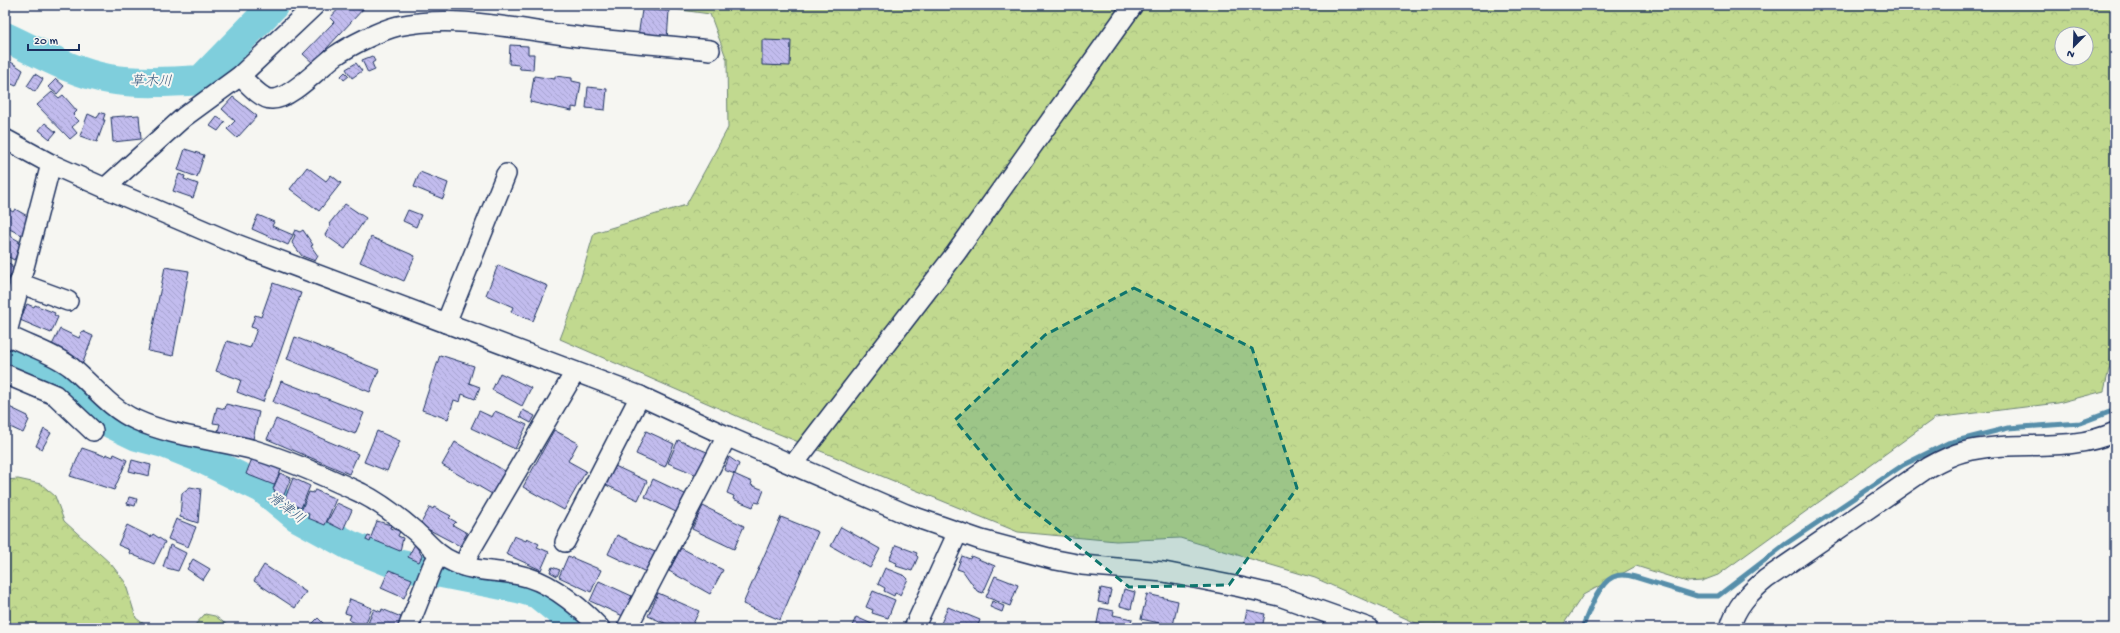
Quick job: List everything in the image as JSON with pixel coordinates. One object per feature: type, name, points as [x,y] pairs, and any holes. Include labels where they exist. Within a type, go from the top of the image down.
[{"type":"street","points":[[104,188],[184,117],[240,76],[315,5]]},
{"type":"street","points":[[793,465],[956,253],[1133,5]]},
{"type":"street","points":[[240,76],[270,100],[280,99],[336,55],[377,33],[397,26],[438,22],[458,22],[573,36],[710,50]]},
{"type":"street","points":[[5,139],[51,164],[236,244],[640,396],[727,436],[906,514],[1008,548],[1082,565],[1164,572],[1279,596],[1369,628]]},
{"type":"street","points":[[51,164],[7,322],[70,366],[117,410],[136,420],[185,436],[255,450],[362,494],[376,501],[416,532],[439,555],[464,566],[531,578],[549,587],[577,606],[600,628]]},
{"type":"street","points":[[446,323],[506,174]]},
{"type":"street","points":[[19,283],[68,301]]},
{"type":"street","points":[[464,566],[470,551],[576,372]]},
{"type":"street","points":[[5,374],[55,395],[93,432]]},
{"type":"street","points":[[565,542],[640,396]]},
{"type":"street","points":[[1730,628],[1735,612],[1742,602],[1766,579],[1929,467],[1952,455],[1985,449],[2076,442],[2115,432]]},
{"type":"street","points":[[627,628],[727,436]]},
{"type":"street","points":[[914,628],[958,532]]},
{"type":"street","points":[[408,628],[432,567],[439,555]]},
{"type":"highlighted area","points":[[1134,288],[1252,348],[1297,488],[1229,585],[1129,587],[1018,498],[955,420],[1045,335]]},
{"type":"green space","points":[[644,5],[2115,5],[2115,344],[2104,391],[2058,403],[1935,418],[1718,575],[1702,581],[1687,582],[1636,566],[1583,595],[1561,628],[1437,628],[1416,623],[1315,578],[1180,538],[1116,541],[1018,532],[762,427],[560,339],[573,305],[594,233],[686,205],[728,128],[727,60],[710,14]]},
{"type":"green space","points":[[18,479],[41,484],[55,496],[64,521],[111,564],[125,582],[136,618],[149,628],[5,628],[5,480]]},
{"type":"green space","points":[[205,614],[215,616],[231,628],[192,628]]},
{"type":"building","points":[[342,5],[362,5],[365,7],[313,63],[303,54],[334,22],[330,18]]},
{"type":"building","points":[[642,10],[669,11],[667,40],[638,37]]},
{"type":"building","points":[[762,40],[791,41],[790,66],[762,65]]},
{"type":"building","points":[[510,45],[528,46],[528,54],[534,54],[533,70],[520,69],[519,65],[509,64]]},
{"type":"building","points":[[372,56],[375,61],[372,63],[375,70],[368,73],[362,60]]},
{"type":"building","points":[[5,58],[23,70],[16,86],[5,81]]},
{"type":"building","points":[[356,63],[362,71],[352,78],[346,69]]},
{"type":"building","points":[[345,72],[349,76],[344,80],[341,76]]},
{"type":"building","points":[[35,74],[43,79],[35,92],[27,86]]},
{"type":"building","points":[[534,76],[555,79],[555,76],[572,78],[572,81],[581,83],[577,108],[572,107],[572,111],[530,102]]},
{"type":"building","points":[[56,79],[64,86],[57,94],[48,87]]},
{"type":"building","points":[[588,87],[607,89],[605,110],[586,108]]},
{"type":"building","points":[[52,92],[59,98],[63,95],[77,111],[73,115],[79,121],[72,127],[77,133],[70,139],[37,105]]},
{"type":"building","points":[[233,97],[257,116],[237,138],[227,129],[235,121],[222,109]]},
{"type":"building","points":[[100,112],[105,114],[103,120],[105,120],[97,142],[80,136],[88,114],[97,118]]},
{"type":"building","points":[[139,115],[141,139],[113,142],[111,117]]},
{"type":"building","points":[[217,117],[225,122],[218,131],[210,126]]},
{"type":"building","points":[[45,123],[56,132],[50,139],[39,130]]},
{"type":"building","points":[[185,149],[204,155],[197,177],[178,170]]},
{"type":"building","points":[[307,167],[326,181],[331,175],[341,183],[319,211],[290,189]]},
{"type":"building","points":[[420,172],[448,183],[443,199],[414,187]]},
{"type":"building","points":[[179,174],[185,176],[184,179],[198,184],[193,198],[173,191]]},
{"type":"building","points":[[345,204],[366,218],[345,249],[325,235],[331,225],[329,224]]},
{"type":"building","points":[[8,209],[13,212],[15,209],[29,217],[30,221],[22,235],[5,227],[5,214]]},
{"type":"building","points":[[408,210],[421,215],[416,227],[403,221]]},
{"type":"building","points":[[258,215],[274,222],[272,226],[293,235],[288,245],[252,229]]},
{"type":"building","points":[[295,230],[300,232],[303,230],[313,245],[311,246],[318,256],[315,261],[302,256],[292,243]]},
{"type":"building","points":[[5,233],[19,241],[18,243],[22,245],[14,260],[5,255]]},
{"type":"building","points":[[371,237],[415,256],[404,281],[360,262]]},
{"type":"building","points":[[5,261],[12,265],[11,267],[14,269],[6,284]]},
{"type":"building","points":[[498,265],[548,286],[533,321],[511,312],[513,307],[486,295]]},
{"type":"building","points":[[165,267],[189,271],[173,356],[148,351]]},
{"type":"building","points":[[273,283],[301,293],[263,402],[237,392],[241,380],[216,371],[227,341],[250,348],[257,329],[251,327],[255,315],[261,317]]},
{"type":"building","points":[[27,304],[34,307],[35,305],[55,313],[54,315],[58,317],[51,333],[20,320]]},
{"type":"building","points":[[60,329],[79,338],[82,331],[93,336],[82,365],[51,347]]},
{"type":"building","points":[[295,337],[379,370],[370,392],[287,359]]},
{"type":"building","points":[[440,355],[474,366],[469,383],[480,387],[475,399],[462,394],[460,402],[454,400],[448,419],[422,410]]},
{"type":"building","points":[[500,373],[531,388],[522,406],[492,390]]},
{"type":"building","points":[[281,381],[364,413],[355,434],[273,402]]},
{"type":"building","points":[[226,404],[259,412],[253,439],[218,431],[220,424],[213,423],[217,407],[225,409]]},
{"type":"building","points":[[5,405],[28,416],[27,419],[29,420],[23,433],[10,427],[11,425],[5,422]]},
{"type":"building","points":[[523,410],[535,416],[531,423],[520,417]]},
{"type":"building","points":[[479,411],[492,417],[495,411],[527,425],[515,449],[471,428]]},
{"type":"building","points":[[276,419],[358,454],[349,474],[267,439]]},
{"type":"building","points":[[44,429],[51,433],[42,449],[36,446]]},
{"type":"building","points":[[554,430],[578,443],[568,461],[586,471],[564,510],[523,487]]},
{"type":"building","points":[[377,431],[400,441],[387,471],[364,462]]},
{"type":"building","points":[[646,431],[674,444],[665,467],[636,454]]},
{"type":"building","points":[[678,440],[707,452],[697,475],[668,463]]},
{"type":"building","points":[[455,442],[505,471],[492,494],[442,465]]},
{"type":"building","points":[[82,448],[105,456],[106,454],[113,457],[114,454],[127,460],[114,490],[70,476]]},
{"type":"building","points":[[253,456],[282,468],[274,485],[246,474]]},
{"type":"building","points":[[729,457],[739,464],[735,474],[724,470]]},
{"type":"building","points":[[132,460],[151,465],[149,476],[129,471]]},
{"type":"building","points":[[615,466],[647,481],[638,500],[606,485]]},
{"type":"building","points":[[280,473],[291,478],[283,497],[274,494],[275,490],[273,489]]},
{"type":"building","points":[[734,474],[752,482],[751,485],[764,490],[759,503],[755,502],[753,507],[733,499],[734,496],[727,493]]},
{"type":"building","points":[[293,478],[310,486],[301,508],[284,501]]},
{"type":"building","points":[[653,479],[687,495],[678,513],[645,497]]},
{"type":"building","points":[[190,487],[201,489],[198,523],[180,517],[182,493]]},
{"type":"building","points":[[315,490],[336,499],[325,525],[308,518],[309,514],[301,511],[309,492],[313,493]]},
{"type":"building","points":[[129,497],[137,499],[135,506],[127,504]]},
{"type":"building","points":[[337,503],[352,510],[343,530],[327,522]]},
{"type":"building","points":[[703,506],[744,526],[734,549],[692,529]]},
{"type":"building","points":[[430,507],[433,509],[434,507],[451,516],[449,518],[456,522],[453,525],[467,533],[460,546],[420,525]]},
{"type":"building","points":[[781,517],[818,532],[780,620],[743,604]]},
{"type":"building","points":[[176,519],[196,527],[188,547],[168,539]]},
{"type":"building","points":[[377,521],[391,525],[390,528],[400,531],[398,536],[403,538],[400,551],[371,539],[370,542],[366,540],[368,536],[371,537]]},
{"type":"building","points":[[127,525],[151,537],[153,534],[165,542],[154,564],[129,553],[130,550],[118,545]]},
{"type":"building","points":[[841,527],[880,549],[870,568],[831,546]]},
{"type":"building","points":[[617,535],[655,552],[646,572],[608,554]]},
{"type":"building","points":[[514,536],[526,541],[527,538],[539,544],[537,547],[549,552],[541,570],[506,554]]},
{"type":"building","points":[[415,544],[422,556],[419,562],[408,557]]},
{"type":"building","points":[[170,545],[186,553],[178,571],[163,567]]},
{"type":"building","points":[[896,545],[917,553],[916,555],[918,557],[912,571],[896,566],[897,563],[889,560]]},
{"type":"building","points":[[681,548],[723,570],[710,594],[669,571]]},
{"type":"building","points":[[568,556],[601,570],[591,592],[559,577]]},
{"type":"building","points":[[962,556],[970,559],[971,556],[995,566],[983,593],[977,591],[963,571],[957,569]]},
{"type":"building","points":[[193,559],[210,569],[203,580],[187,569]]},
{"type":"building","points":[[264,565],[306,592],[295,608],[254,581]]},
{"type":"building","points":[[552,567],[560,570],[557,576],[550,572]]},
{"type":"building","points":[[885,568],[905,576],[908,579],[900,595],[895,593],[894,596],[884,591],[885,588],[878,584]]},
{"type":"building","points":[[389,570],[412,579],[404,598],[381,588]]},
{"type":"building","points":[[995,576],[1018,585],[1010,606],[986,597]]},
{"type":"building","points":[[599,581],[634,597],[625,617],[590,601]]},
{"type":"building","points":[[1101,588],[1111,590],[1108,604],[1098,602]]},
{"type":"building","points":[[1124,589],[1135,592],[1131,609],[1120,606]]},
{"type":"building","points":[[873,591],[895,600],[888,618],[872,613],[873,610],[866,607]]},
{"type":"building","points":[[658,593],[699,611],[691,628],[676,628],[648,616]]},
{"type":"building","points":[[1147,594],[1178,601],[1173,626],[1141,619]]},
{"type":"building","points":[[350,599],[372,608],[364,627],[349,620],[351,615],[345,613]]},
{"type":"building","points":[[992,601],[1004,606],[1002,612],[990,607]]},
{"type":"building","points":[[948,607],[980,620],[977,628],[939,628]]},
{"type":"building","points":[[1100,608],[1114,611],[1113,615],[1132,619],[1130,628],[1096,628]]},
{"type":"building","points":[[374,609],[381,612],[382,609],[401,617],[400,619],[404,621],[401,628],[366,628]]},
{"type":"building","points":[[1247,610],[1265,614],[1262,628],[1244,623]]},
{"type":"building","points":[[856,617],[881,628],[851,628]]},
{"type":"building","points":[[318,618],[328,628],[308,628]]},
{"type":"building","points":[[754,623],[766,628],[751,628]]},
{"type":"waterway","name":"草木川","points":[[5,37],[69,67],[109,79],[143,82],[201,80],[274,5]]},
{"type":"waterway","name":"滑津川","points":[[5,356],[32,363],[48,372],[112,424],[137,436],[164,443],[201,458],[262,488],[296,516],[349,545],[396,564],[518,588],[538,594],[580,628]]},
{"type":"waterway","points":[[1582,628],[1598,593],[1613,577],[1621,575],[1630,576],[1697,596],[1718,596],[1787,543],[1903,465],[1948,443],[2008,428],[2080,423],[2115,410]]}]
